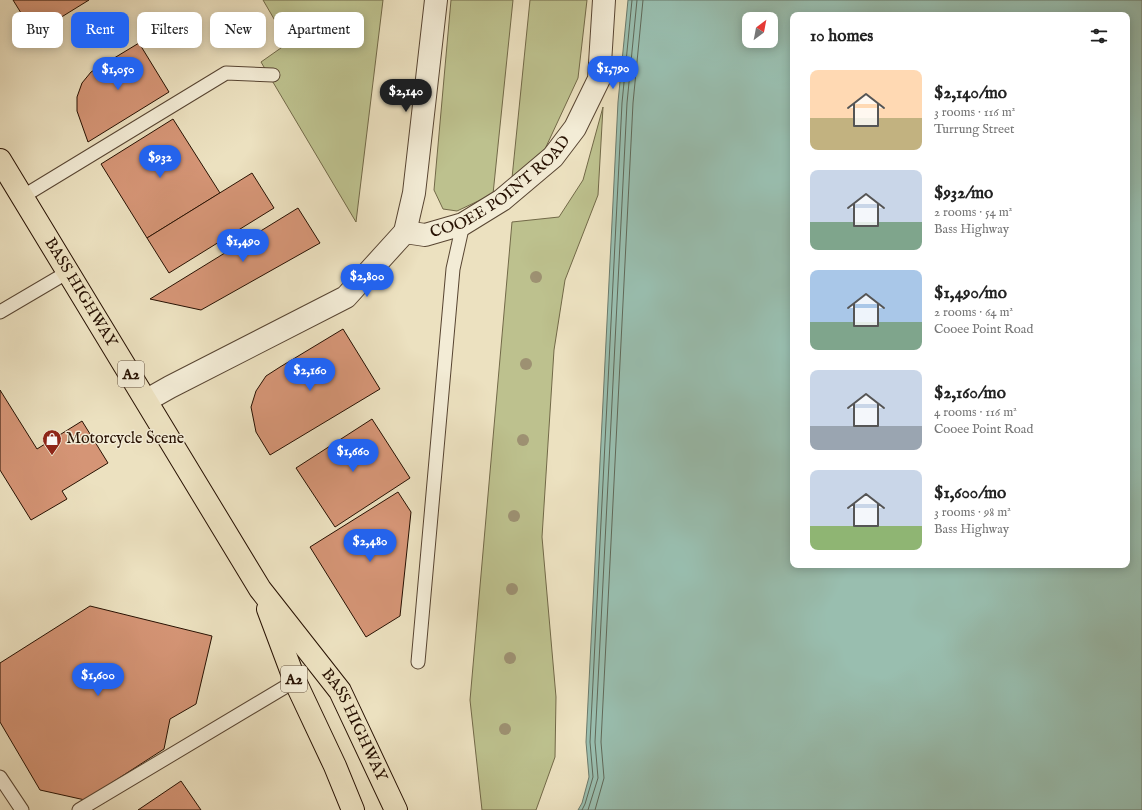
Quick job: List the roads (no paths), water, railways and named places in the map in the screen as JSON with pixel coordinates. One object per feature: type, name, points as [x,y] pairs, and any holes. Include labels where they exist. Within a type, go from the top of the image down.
[{"type":"highway","name":"BASS HIGHWAY","points":[[0,160],[147,400],[260,589],[340,691],[396,810]]},
{"type":"highway","name":"BASS HIGHWAY","points":[[260,589],[295,681],[335,766],[353,810]]},
{"type":"street","points":[[405,232],[414,193],[436,0]]},
{"type":"street","name":"COOEE POINT ROAD","points":[[147,400],[346,297],[405,232],[425,235],[463,224],[502,200],[553,157],[575,128],[599,79],[604,0]]},
{"type":"lane","points":[[22,197],[226,73],[273,75]]},
{"type":"lane","points":[[418,662],[453,269],[463,224]]},
{"type":"lane","points":[[0,312],[68,272]]},
{"type":"lane","points":[[79,810],[295,681]]},
{"type":"lane","points":[[0,777],[22,810]]},
{"type":"water","points":[[628,0],[1142,0],[1142,810],[578,810],[582,803],[589,777],[586,742],[618,102]]},
{"type":"place","name":"Motorcycle Scene","points":[[52,456]]}]
